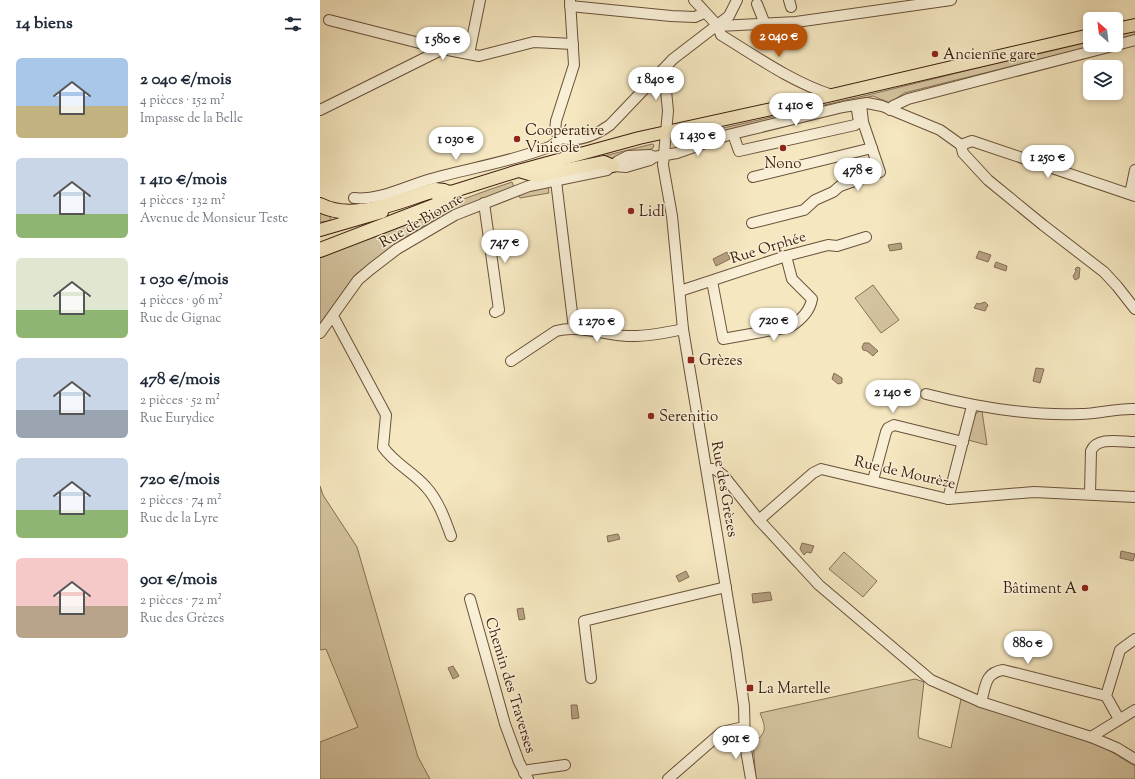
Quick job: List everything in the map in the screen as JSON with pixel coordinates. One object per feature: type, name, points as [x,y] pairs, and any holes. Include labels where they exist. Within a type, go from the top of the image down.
[{"type":"highway","points":[[320,205],[327,208],[348,212],[375,207],[435,190],[447,194],[442,203],[320,250]]},
{"type":"main road","points":[[1123,28],[1135,25]]},
{"type":"main road","points":[[320,230],[447,194],[518,171],[667,132],[1083,37]]},
{"type":"main road","points":[[518,171],[536,176],[604,162],[613,166]]},
{"type":"main road","points":[[320,243],[362,231],[447,194]]},
{"type":"street","points":[[469,54],[480,0]]},
{"type":"street","points":[[694,0],[704,13],[718,26],[721,35],[795,80],[813,89],[832,95]]},
{"type":"street","points":[[704,13],[695,17],[671,16],[570,3],[574,65],[556,121],[555,131],[561,138],[569,140],[588,136],[604,129],[621,114],[673,59],[689,45],[718,26],[729,16],[737,0]]},
{"type":"street","points":[[718,26],[732,24],[796,22],[951,0]]},
{"type":"street","points":[[757,4],[765,24]]},
{"type":"street","points":[[329,20],[443,49],[479,56],[534,42],[573,44]]},
{"type":"street","points":[[890,110],[893,106],[908,98],[1135,40]]},
{"type":"street","points":[[320,110],[443,49]]},
{"type":"street","name":"Rue des Grèzes","points":[[664,70],[668,111],[663,165],[672,216],[683,329],[742,689],[744,727],[751,779]]},
{"type":"street","points":[[733,134],[739,152],[855,124],[859,122],[858,104]]},
{"type":"street","points":[[752,223],[804,210],[815,200],[833,192],[840,186],[880,172],[858,104]]},
{"type":"street","name":"Rue de Bionne","points":[[320,333],[358,280],[396,249],[450,218],[515,190],[607,170],[613,166],[626,167],[664,154],[677,153],[733,134],[858,104],[882,106],[940,130],[961,145]]},
{"type":"street","points":[[354,198],[364,199],[373,197],[430,179],[550,147],[561,138]]},
{"type":"street","points":[[1135,170],[1132,195],[972,141],[961,145],[963,153],[974,166],[1012,200],[1104,272],[1135,309]]},
{"type":"street","points":[[753,177],[872,148]]},
{"type":"street","points":[[556,181],[574,329]]},
{"type":"street","points":[[484,203],[500,310],[495,312]]},
{"type":"street","name":"Rue Orphée","points":[[680,291],[786,256],[828,245],[837,246],[866,237]]},
{"type":"street","points":[[712,281],[723,339],[790,327],[800,321],[811,306],[812,299],[792,280],[786,256]]},
{"type":"street","points":[[333,316],[386,415],[383,447],[396,463],[426,486],[438,506],[451,536]]},
{"type":"street","points":[[511,361],[556,332],[574,329],[628,336],[659,334],[683,329]]},
{"type":"street","points":[[926,394],[972,406],[1059,414],[1081,414],[1135,409]]},
{"type":"street","points":[[948,499],[972,406]]},
{"type":"street","points":[[873,480],[886,432],[891,426],[894,425],[963,442]]},
{"type":"street","points":[[1090,494],[1091,451],[1093,446],[1103,441],[1135,442]]},
{"type":"street","points":[[707,469],[715,469],[724,476],[759,520],[819,585],[931,680],[981,702],[1091,737],[1117,748],[1135,759]]},
{"type":"street","name":"Rue de Mourèze","points":[[759,520],[819,469],[830,470],[948,499],[1034,492],[1135,497]]},
{"type":"street","points":[[709,483],[717,480],[729,484]]},
{"type":"street","points":[[591,678],[584,621],[726,587]]},
{"type":"street","name":"Chemin des Traverses","points":[[470,599],[505,724],[526,776]]},
{"type":"street","points":[[1119,719],[1106,696],[1120,650],[1135,639]]},
{"type":"street","points":[[981,702],[988,677],[993,671],[1002,670],[1106,696]]},
{"type":"street","points":[[1091,737],[1135,710]]},
{"type":"street","points":[[668,779],[722,732],[744,727]]},
{"type":"street","points":[[526,776],[529,770],[565,765]]},
{"type":"shaded area","points":[[1135,29],[1135,35],[1123,38],[1123,32]]},
{"type":"shaded area","points":[[1083,42],[1083,48],[904,93],[890,103],[873,96],[737,128],[683,144],[684,137],[868,95]]},
{"type":"shaded area","points":[[652,144],[654,145],[653,148],[633,156],[568,165]]},
{"type":"shaded area","points":[[512,182],[514,187],[432,221],[401,240],[355,275],[320,324],[320,257],[440,208]]},
{"type":"shaded area","points":[[548,185],[549,193],[520,198],[518,194]]},
{"type":"shaded area","points":[[320,209],[327,213],[331,218],[329,221],[320,222]]},
{"type":"shaded area","points":[[901,243],[902,249],[890,251],[888,245]]},
{"type":"shaded area","points":[[979,251],[991,255],[988,262],[976,258]]},
{"type":"shaded area","points":[[727,252],[730,259],[716,266],[713,259]]},
{"type":"shaded area","points":[[996,262],[1007,266],[1006,271],[994,267]]},
{"type":"shaded area","points":[[1077,267],[1080,268],[1079,278],[1075,280],[1073,276]]},
{"type":"shaded area","points":[[873,285],[899,320],[881,333],[855,298]]},
{"type":"shaded area","points":[[985,302],[988,305],[985,311],[974,308],[977,303],[979,304]]},
{"type":"shaded area","points":[[864,343],[869,343],[878,351],[873,356],[867,351],[863,350],[862,347]]},
{"type":"shaded area","points":[[1036,368],[1044,369],[1040,383],[1033,381]]},
{"type":"shaded area","points":[[834,373],[842,378],[842,383],[838,384],[832,379]]},
{"type":"shaded area","points":[[982,411],[987,445],[968,440],[975,415]]},
{"type":"shaded area","points":[[320,486],[323,495],[357,547],[418,757],[430,779],[320,779],[320,742],[358,727],[326,649],[320,650]]},
{"type":"shaded area","points":[[618,534],[620,539],[608,542],[607,536]]},
{"type":"shaded area","points":[[802,543],[814,546],[811,553],[807,552],[804,555],[800,549]]},
{"type":"shaded area","points":[[1121,551],[1135,554],[1133,561],[1120,558]]},
{"type":"shaded area","points":[[844,552],[877,581],[863,597],[829,569]]},
{"type":"shaded area","points":[[686,571],[689,577],[679,582],[676,576]]},
{"type":"shaded area","points":[[770,592],[772,600],[753,603],[752,594]]},
{"type":"shaded area","points":[[523,608],[525,619],[519,620],[517,609]]},
{"type":"shaded area","points":[[453,666],[459,676],[453,679],[448,668]]},
{"type":"shaded area","points":[[915,679],[924,682],[918,734],[919,738],[951,748],[961,699],[1105,748],[1135,766],[1135,779],[756,779],[753,744],[761,736],[764,730],[764,723],[760,713]]},
{"type":"shaded area","points":[[571,705],[577,705],[579,718],[572,719]]},
{"type":"waterway","points":[[782,552],[795,566]]},
{"type":"place","name":"Ancienne gare","points":[[935,54]]},
{"type":"place","name":"Coopérative Vinicole","points":[[517,139]]},
{"type":"place","name":"Nono","points":[[783,148]]},
{"type":"place","name":"Lidl","points":[[631,211]]},
{"type":"place","name":"Grèzes","points":[[691,360]]},
{"type":"place","name":"Serenitio","points":[[651,416]]},
{"type":"place","name":"Bâtiment A","points":[[1085,588]]},
{"type":"place","name":"La Martelle","points":[[750,688]]}]
